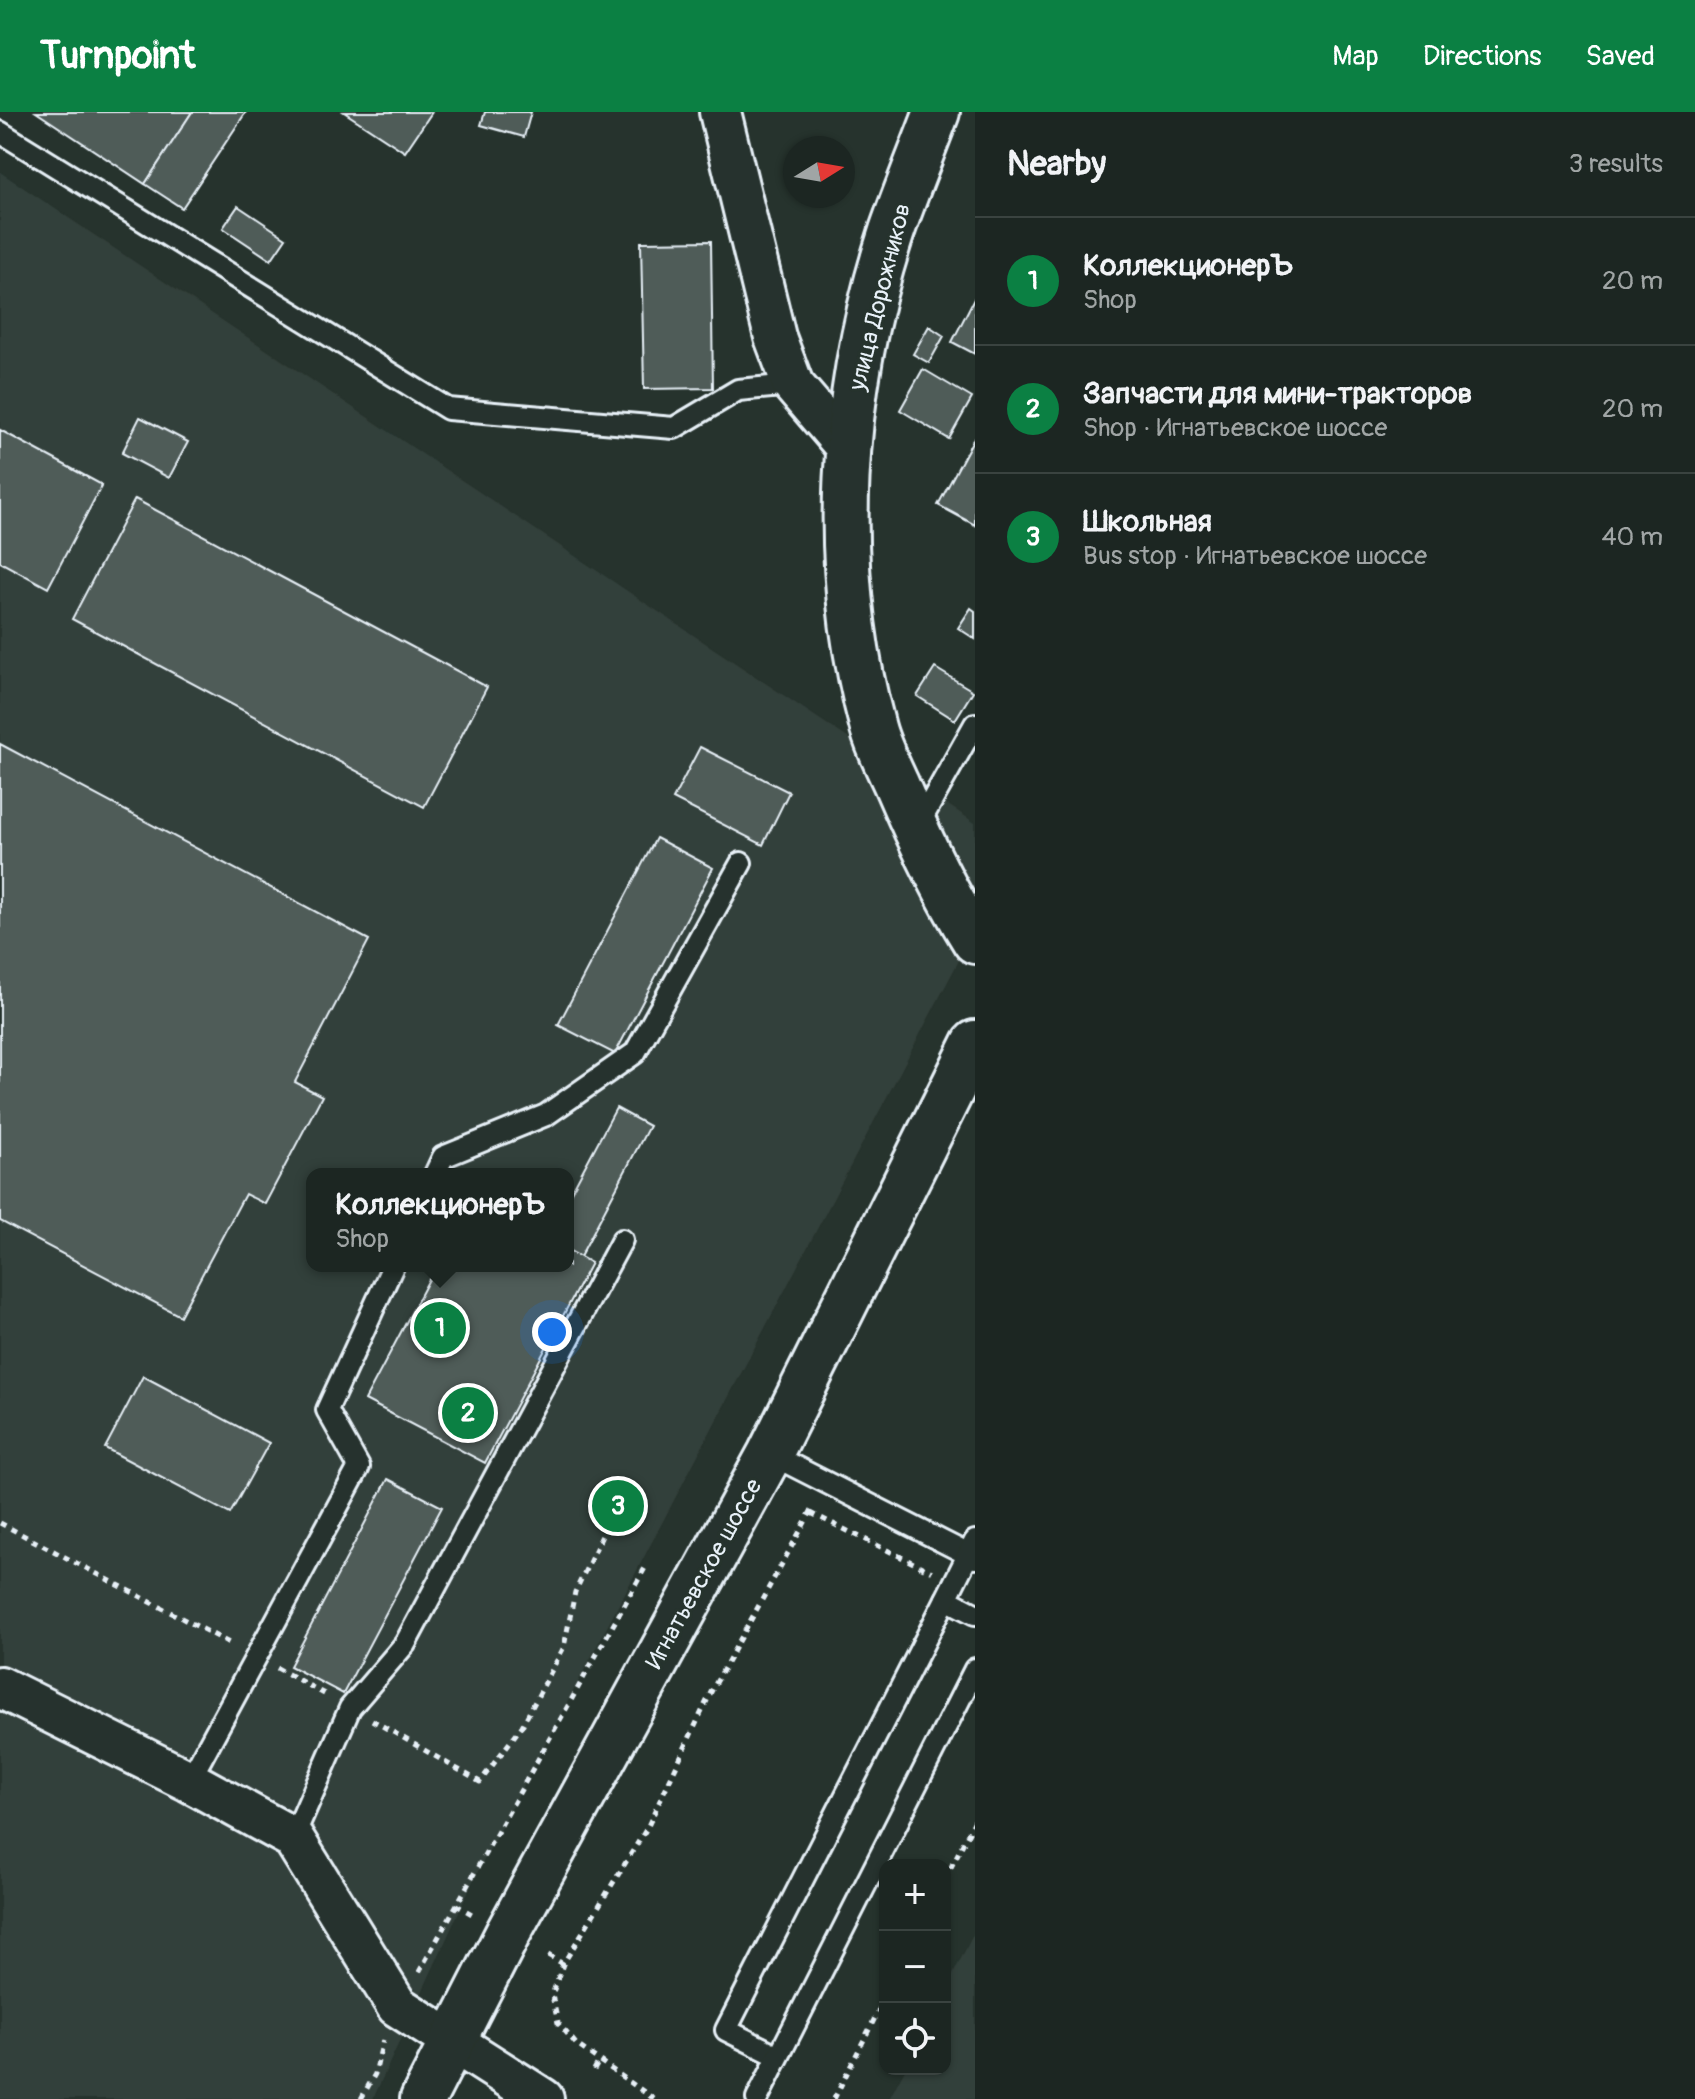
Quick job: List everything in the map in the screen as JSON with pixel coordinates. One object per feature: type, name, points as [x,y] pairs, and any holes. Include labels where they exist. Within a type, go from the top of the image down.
[{"type":"main road","name":"улица Дорожников","points":[[937,112],[892,232],[860,356],[847,448],[846,546],[854,644],[874,731],[915,830],[975,941]]},
{"type":"main road","name":"Игнатьевское шоссе","points":[[423,2099],[508,1933],[770,1454],[975,1043]]},
{"type":"street","points":[[720,112],[775,337],[793,385],[847,448]]},
{"type":"street","points":[[0,1687],[189,1781],[293,1838],[397,2006],[543,2099]]},
{"type":"lane","points":[[0,132],[448,409],[674,428],[738,390],[793,385]]},
{"type":"lane","points":[[915,830],[975,724]]},
{"type":"lane","points":[[438,1168],[443,1157],[546,1115],[635,1053],[741,863]]},
{"type":"lane","points":[[293,1838],[350,1708],[405,1644],[622,1240]]},
{"type":"lane","points":[[189,1781],[359,1467],[327,1410],[390,1272]]},
{"type":"lane","points":[[770,1454],[973,1551],[726,2030],[778,2056]]},
{"type":"lane","points":[[950,1591],[975,1614]]},
{"type":"lane","points":[[757,2099],[975,1669]]},
{"type":"path","points":[[654,2099],[577,2045],[558,2023],[552,1995],[563,1964],[647,1828],[712,1690],[827,1483]]},
{"type":"path","points":[[0,1523],[255,1656],[480,1782],[522,1726],[564,1647],[575,1592],[622,1494]]},
{"type":"path","points":[[811,1513],[950,1591]]},
{"type":"path","points":[[361,2099],[375,2074],[385,2031],[397,2006],[645,1568]]},
{"type":"path","points":[[951,1867],[975,1820]]},
{"type":"path","points":[[456,1905],[472,1914]]},
{"type":"path","points":[[548,1955],[563,1964]]},
{"type":"path","points":[[834,2099],[882,2003]]},
{"type":"path","points":[[594,2070],[599,2061]]},
{"type":"shaded area","points":[[0,172],[975,823],[975,930],[473,1881],[373,2099],[0,2099]]},
{"type":"shaded area","points":[[975,1931],[975,2099],[889,2099],[902,2075],[951,2075],[951,1978]]},
{"type":"building","points":[[36,112],[192,112],[145,184]]},
{"type":"building","points":[[192,112],[246,112],[182,208],[145,184]]},
{"type":"building","points":[[344,112],[432,112],[405,152]]},
{"type":"building","points":[[485,112],[531,112],[524,137],[481,125]]},
{"type":"building","points":[[238,206],[286,238],[271,260],[223,228]]},
{"type":"building","points":[[711,241],[713,388],[644,389],[641,242]]},
{"type":"building","points":[[975,297],[975,354],[952,342]]},
{"type":"building","points":[[929,326],[944,336],[929,363],[913,354]]},
{"type":"building","points":[[923,369],[972,398],[949,439],[900,410]]},
{"type":"building","points":[[140,417],[188,442],[169,478],[122,453]]},
{"type":"building","points":[[0,430],[102,485],[48,588],[0,562]]},
{"type":"building","points":[[975,436],[975,525],[938,505]]},
{"type":"building","points":[[135,499],[487,687],[424,807],[72,619]]},
{"type":"building","points":[[971,608],[975,611],[975,639],[958,628]]},
{"type":"building","points":[[935,668],[973,691],[955,720],[917,696]]},
{"type":"building","points":[[0,744],[369,940],[295,1082],[322,1096],[265,1204],[245,1194],[180,1316],[0,1221]]},
{"type":"building","points":[[700,747],[789,792],[763,845],[673,799]]},
{"type":"building","points":[[656,838],[713,868],[615,1054],[558,1025]]},
{"type":"building","points":[[616,1108],[649,1126],[580,1257],[574,1254],[574,1187]]},
{"type":"building","points":[[574,1253],[591,1263],[485,1463],[365,1400],[433,1272],[574,1272]]},
{"type":"building","points":[[143,1376],[269,1443],[230,1514],[105,1448]]},
{"type":"building","points":[[388,1479],[442,1507],[343,1694],[290,1666]]},
{"type":"place","name":"КоллекционерЪ","points":[[440,1328]]},
{"type":"place","name":"Запчасти для мини-тракторов","points":[[468,1413]]},
{"type":"place","name":"Школьная","points":[[618,1506]]}]
